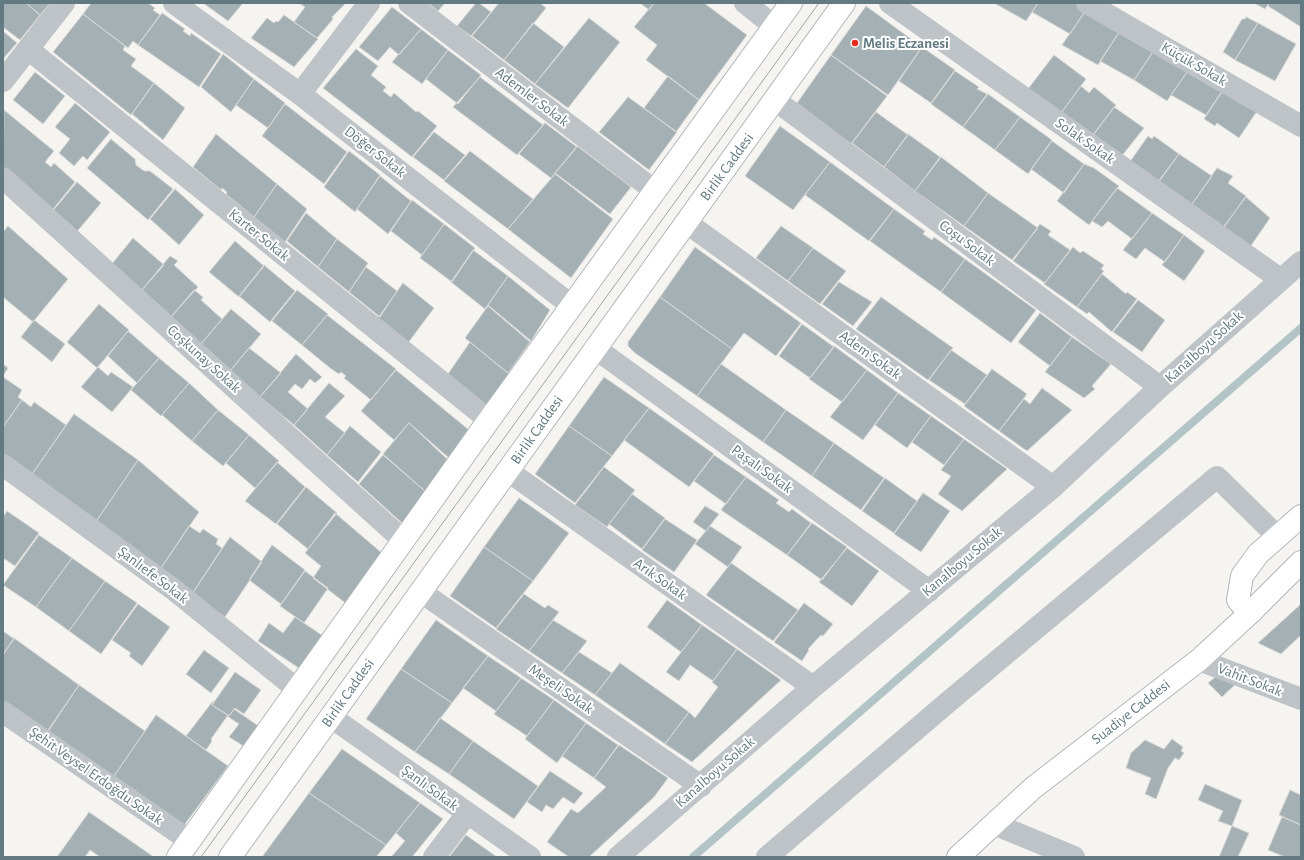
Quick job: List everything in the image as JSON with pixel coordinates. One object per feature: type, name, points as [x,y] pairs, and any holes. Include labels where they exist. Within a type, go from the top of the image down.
[{"type":"main road","points":[[184,849],[490,420],[791,3]]},
{"type":"main road","name":"Birlik Caddesi","points":[[230,857],[844,3]]},
{"type":"main road","points":[[1250,614],[1238,600],[1242,576],[1258,554],[1301,516]]},
{"type":"main road","name":"Suadiye Caddesi","points":[[958,857],[1032,788],[1199,660],[1250,614],[1301,562]]},
{"type":"street","points":[[3,81],[64,3]]},
{"type":"street","name":"Döğer Sokak","points":[[174,3],[300,94],[572,306]]},
{"type":"street","points":[[300,94],[368,3]]},
{"type":"street","name":"Ademler Sokak","points":[[409,3],[655,191]]},
{"type":"street","points":[[745,3],[774,26]]},
{"type":"street","name":"Solak Sokak","points":[[890,3],[1280,279]]},
{"type":"street","name":"Küçük Sokak","points":[[1087,3],[1301,126]]},
{"type":"street","name":"Karter Sokak","points":[[28,49],[490,420]]},
{"type":"street","name":"Coşu Sokak","points":[[775,100],[1160,386]]},
{"type":"street","name":"Coşkunay Sokak","points":[[3,178],[404,541]]},
{"type":"street","name":"Adem Sokak","points":[[687,223],[1053,488]]},
{"type":"street","name":"Kanalboyu Sokak","points":[[618,857],[813,687],[1053,488],[1160,386],[1301,262]]},
{"type":"street","name":"Paşalı Sokak","points":[[595,348],[929,591]]},
{"type":"street","name":"Şanlıefe Sokak","points":[[3,465],[173,589],[298,690]]},
{"type":"street","name":"Arık Sokak","points":[[508,471],[813,687]]},
{"type":"street","points":[[767,857],[947,703],[1217,477],[1278,537]]},
{"type":"street","name":"Meşeli Sokak","points":[[421,592],[701,786]]},
{"type":"street","name":"Vahit Sokak","points":[[1199,660],[1301,699]]},
{"type":"street","name":"Şehit Veysel Erdoğdu Sokak","points":[[3,712],[184,849]]},
{"type":"street","name":"Şanlı Sokak","points":[[331,717],[530,857]]},
{"type":"street","points":[[434,857],[467,814]]},
{"type":"street","points":[[994,824],[1060,854]]},
{"type":"building","points":[[3,3],[26,3],[40,15],[20,40],[3,27]]},
{"type":"building","points":[[26,3],[50,3],[40,15]]},
{"type":"building","points":[[91,3],[148,3],[155,8],[153,10],[160,15],[138,45],[133,41],[128,48],[83,14]]},
{"type":"building","points":[[203,3],[243,3],[228,21]]},
{"type":"building","points":[[299,3],[346,3],[332,17],[333,19],[317,38],[294,22],[305,7]]},
{"type":"building","points":[[428,3],[445,3],[438,11]]},
{"type":"building","points":[[476,3],[479,3],[491,12],[471,36],[457,26]]},
{"type":"building","points":[[499,3],[540,3],[546,8],[504,60],[472,36]]},
{"type":"building","points":[[640,3],[654,3],[649,10]]},
{"type":"building","points":[[654,3],[704,3],[747,35],[699,100],[646,60],[657,45],[634,27]]},
{"type":"building","points":[[994,3],[1038,3],[1026,21]]},
{"type":"building","points":[[1038,3],[1076,3],[1087,8],[1070,34],[1032,12]]},
{"type":"building","points":[[1254,3],[1269,3],[1265,9]]},
{"type":"building","points":[[1269,3],[1301,3],[1301,27],[1268,6]]},
{"type":"building","points":[[866,6],[922,47],[888,95],[831,55]]},
{"type":"building","points":[[392,7],[421,29],[399,55],[390,47],[378,61],[359,47]]},
{"type":"building","points":[[1087,9],[1122,28],[1098,65],[1062,45]]},
{"type":"building","points":[[162,13],[185,29],[183,31],[190,36],[191,33],[221,54],[199,87],[138,45]]},
{"type":"building","points":[[83,14],[125,46],[123,50],[136,59],[131,66],[154,83],[131,115],[53,52]]},
{"type":"building","points":[[284,15],[318,39],[294,67],[251,38],[267,18],[274,23],[276,21],[278,22]]},
{"type":"building","points":[[1246,17],[1258,23],[1235,60],[1223,52],[1242,19],[1245,19]]},
{"type":"building","points":[[589,18],[620,42],[568,108],[535,84]]},
{"type":"building","points":[[533,23],[564,47],[535,84],[504,60]]},
{"type":"building","points":[[1258,23],[1296,44],[1275,81],[1235,60]]},
{"type":"building","points":[[1122,28],[1156,47],[1134,80],[1100,61]]},
{"type":"building","points":[[421,29],[448,50],[422,84],[392,62]]},
{"type":"building","points":[[3,31],[17,43],[3,59]]},
{"type":"building","points":[[1157,46],[1192,65],[1167,101],[1134,80]]},
{"type":"building","points":[[922,47],[955,70],[931,103],[899,81]]},
{"type":"building","points":[[356,49],[378,66],[371,75],[386,87],[383,91],[391,97],[394,93],[416,112],[418,111],[437,126],[412,157],[323,88]]},
{"type":"building","points":[[448,50],[481,75],[458,104],[426,79]]},
{"type":"building","points":[[223,54],[254,79],[231,112],[201,87]]},
{"type":"building","points":[[831,55],[887,96],[851,144],[797,103]]},
{"type":"building","points":[[1054,55],[1086,79],[1061,113],[1028,89]]},
{"type":"building","points":[[1192,65],[1227,84],[1206,115],[1171,95]]},
{"type":"building","points":[[955,71],[979,87],[977,89],[987,94],[963,127],[931,104]]},
{"type":"building","points":[[35,72],[65,96],[43,124],[13,100]]},
{"type":"building","points":[[668,76],[699,100],[676,132],[644,108]]},
{"type":"building","points":[[480,77],[543,125],[517,155],[453,107]]},
{"type":"building","points":[[254,79],[285,103],[268,128],[236,105]]},
{"type":"building","points":[[154,83],[185,108],[163,140],[132,114]]},
{"type":"building","points":[[1081,86],[1089,93],[1094,87],[1116,105],[1092,136],[1061,113]]},
{"type":"building","points":[[1224,89],[1259,108],[1239,138],[1217,123],[1215,126],[1204,119]]},
{"type":"building","points":[[988,94],[1020,117],[995,150],[963,127]]},
{"type":"building","points":[[628,97],[677,132],[649,170],[599,132]]},
{"type":"building","points":[[75,103],[110,132],[87,160],[83,156],[74,166],[59,153],[70,139],[55,127]]},
{"type":"building","points":[[285,104],[347,152],[324,184],[262,136]]},
{"type":"building","points":[[1114,107],[1144,128],[1121,157],[1092,137]]},
{"type":"building","points":[[4,110],[54,151],[45,162],[51,167],[54,163],[75,182],[50,213],[3,173]]},
{"type":"building","points":[[876,112],[908,135],[884,167],[852,143]]},
{"type":"building","points":[[1020,117],[1052,140],[1028,174],[995,150]]},
{"type":"building","points":[[545,123],[577,147],[551,178],[519,154]]},
{"type":"building","points":[[780,126],[830,162],[793,210],[745,176]]},
{"type":"building","points":[[434,132],[465,155],[444,180],[413,157]]},
{"type":"building","points":[[216,134],[277,184],[254,217],[226,194],[227,192],[222,188],[221,190],[193,167]]},
{"type":"building","points":[[908,134],[940,157],[915,191],[884,167]]},
{"type":"building","points":[[1148,136],[1152,139],[1154,136],[1179,154],[1158,183],[1129,163]]},
{"type":"building","points":[[111,139],[135,159],[136,165],[144,171],[150,171],[173,189],[148,220],[87,168]]},
{"type":"building","points":[[1052,141],[1084,164],[1064,193],[1031,169]]},
{"type":"building","points":[[577,146],[631,187],[610,214],[555,173]]},
{"type":"building","points":[[349,151],[380,175],[355,212],[324,187]]},
{"type":"building","points":[[470,151],[533,199],[508,229],[444,181]]},
{"type":"building","points":[[1179,154],[1212,176],[1190,207],[1157,183]]},
{"type":"building","points":[[941,157],[988,193],[964,226],[915,191]]},
{"type":"building","points":[[830,162],[894,209],[869,241],[805,195]]},
{"type":"building","points":[[1084,164],[1094,168],[1119,186],[1089,225],[1057,201]]},
{"type":"building","points":[[1217,168],[1233,176],[1228,183],[1246,196],[1222,230],[1190,207]]},
{"type":"building","points":[[555,174],[613,219],[571,278],[508,229]]},
{"type":"building","points":[[380,176],[411,201],[388,234],[357,209]]},
{"type":"building","points":[[77,182],[101,203],[75,234],[51,213]]},
{"type":"building","points":[[277,184],[307,209],[285,242],[254,217]]},
{"type":"building","points":[[1117,188],[1152,213],[1132,239],[1108,221],[1102,227],[1092,221]]},
{"type":"building","points":[[175,189],[204,215],[179,245],[150,219]]},
{"type":"building","points":[[988,193],[1038,228],[1012,260],[964,226]]},
{"type":"building","points":[[1246,197],[1270,218],[1248,250],[1221,230]]},
{"type":"building","points":[[412,200],[444,224],[422,255],[391,231]]},
{"type":"building","points":[[894,209],[925,231],[923,234],[932,240],[934,237],[965,259],[941,292],[870,241]]},
{"type":"building","points":[[306,213],[337,239],[318,267],[287,241]]},
{"type":"building","points":[[1152,213],[1184,235],[1165,262],[1145,248],[1136,259],[1123,250]]},
{"type":"building","points":[[444,224],[475,248],[452,282],[420,258]]},
{"type":"building","points":[[1040,224],[1051,231],[1048,235],[1070,250],[1045,283],[1013,261]]},
{"type":"building","points":[[8,226],[68,279],[33,322],[3,297],[3,232]]},
{"type":"building","points":[[781,226],[813,248],[788,281],[756,258]]},
{"type":"building","points":[[1184,235],[1205,251],[1184,281],[1162,265]]},
{"type":"building","points":[[133,238],[164,265],[141,291],[111,265]]},
{"type":"building","points":[[337,239],[368,263],[349,292],[318,267]]},
{"type":"building","points":[[235,241],[264,266],[239,297],[209,272]]},
{"type":"building","points":[[695,247],[801,323],[776,356],[744,333],[732,349],[660,297]]},
{"type":"building","points":[[1073,247],[1080,253],[1083,251],[1104,265],[1101,269],[1104,271],[1077,307],[1044,284]]},
{"type":"building","points":[[813,248],[846,271],[820,304],[788,281]]},
{"type":"building","points":[[473,250],[508,276],[485,309],[451,282]]},
{"type":"building","points":[[170,256],[178,261],[174,265],[198,287],[170,318],[141,291]]},
{"type":"building","points":[[965,259],[1036,310],[1011,343],[941,292]]},
{"type":"building","points":[[264,265],[295,291],[270,322],[239,296]]},
{"type":"building","points":[[366,267],[397,291],[380,317],[349,292]]},
{"type":"building","points":[[1102,274],[1126,294],[1127,292],[1137,299],[1112,332],[1089,312],[1087,314],[1077,307]]},
{"type":"building","points":[[508,276],[550,310],[531,341],[488,305]]},
{"type":"building","points":[[839,282],[872,302],[853,326],[822,304]]},
{"type":"building","points":[[403,283],[434,308],[408,343],[378,318]]},
{"type":"building","points":[[194,290],[203,297],[201,300],[222,319],[200,345],[170,318]]},
{"type":"building","points":[[297,290],[328,314],[302,345],[272,321]]},
{"type":"building","points":[[660,297],[732,349],[697,396],[635,353],[628,346],[628,342]]},
{"type":"building","points":[[881,297],[953,348],[928,380],[856,329]]},
{"type":"building","points":[[1138,300],[1165,320],[1142,352],[1113,332]]},
{"type":"building","points":[[99,304],[129,330],[97,368],[67,342]]},
{"type":"building","points":[[488,306],[530,342],[508,373],[465,338]]},
{"type":"building","points":[[231,309],[261,334],[230,371],[200,345]]},
{"type":"building","points":[[1040,313],[1072,337],[1050,366],[1018,342]]},
{"type":"building","points":[[327,315],[396,369],[371,400],[344,378],[346,376],[341,372],[339,374],[330,368],[302,345]]},
{"type":"building","points":[[34,320],[65,344],[52,362],[21,337]]},
{"type":"building","points":[[802,324],[834,347],[810,378],[779,356]]},
{"type":"building","points":[[128,331],[159,358],[137,383],[108,356]]},
{"type":"building","points":[[1072,337],[1111,364],[1092,386],[1095,389],[1084,398],[1045,372]]},
{"type":"building","points":[[470,342],[510,375],[487,407],[448,374]]},
{"type":"building","points":[[834,346],[867,370],[842,402],[809,379]]},
{"type":"building","points":[[249,348],[281,373],[260,397],[230,371]]},
{"type":"building","points":[[951,350],[987,375],[965,404],[929,380]]},
{"type":"building","points":[[296,354],[322,377],[315,383],[310,379],[302,389],[295,384],[288,392],[308,409],[294,425],[260,397]]},
{"type":"building","points":[[159,358],[189,383],[161,416],[131,390]]},
{"type":"building","points":[[3,364],[8,368],[3,376]]},
{"type":"building","points":[[721,364],[786,410],[763,442],[697,396]]},
{"type":"building","points":[[98,367],[108,376],[111,372],[133,387],[112,412],[81,387]]},
{"type":"building","points":[[992,369],[1027,394],[999,431],[964,406]]},
{"type":"building","points":[[396,370],[469,430],[449,458],[409,423],[394,440],[361,411]]},
{"type":"building","points":[[867,370],[898,393],[863,440],[830,417]]},
{"type":"building","points":[[3,377],[22,390],[18,397],[22,400],[3,427]]},
{"type":"building","points":[[604,377],[649,408],[612,456],[569,426]]},
{"type":"building","points":[[189,383],[218,410],[192,441],[162,415]]},
{"type":"building","points":[[329,383],[345,396],[325,417],[345,433],[327,455],[294,425]]},
{"type":"building","points":[[1042,388],[1072,410],[1027,451],[999,431],[1024,399],[1030,404]]},
{"type":"building","points":[[898,393],[931,416],[907,448],[875,425]]},
{"type":"building","points":[[22,400],[31,407],[34,402],[66,425],[28,480],[3,462],[3,427]]},
{"type":"building","points":[[649,408],[714,454],[689,487],[624,440]]},
{"type":"building","points":[[218,410],[249,435],[223,466],[192,441]]},
{"type":"building","points":[[786,410],[834,443],[812,476],[763,442]]},
{"type":"building","points":[[74,414],[138,460],[93,526],[28,480]]},
{"type":"building","points":[[931,416],[964,439],[944,465],[912,442]]},
{"type":"building","points":[[409,423],[448,460],[426,492],[383,454]]},
{"type":"building","points":[[350,426],[381,452],[358,482],[327,455]]},
{"type":"building","points":[[569,426],[612,456],[575,503],[535,474]]},
{"type":"building","points":[[249,435],[279,461],[255,488],[226,463]]},
{"type":"building","points":[[964,439],[1007,469],[962,511],[938,494],[951,476],[941,470]]},
{"type":"building","points":[[834,443],[884,478],[861,510],[812,476]]},
{"type":"building","points":[[383,455],[426,492],[403,524],[359,484]]},
{"type":"building","points":[[714,455],[746,477],[726,504],[694,481]]},
{"type":"building","points":[[138,460],[199,512],[159,571],[93,526]]},
{"type":"building","points":[[277,462],[305,487],[276,524],[245,501]]},
{"type":"building","points":[[604,467],[635,490],[607,527],[575,505]]},
{"type":"building","points":[[746,477],[779,500],[776,503],[789,512],[792,509],[811,523],[787,555],[721,510]]},
{"type":"building","points":[[885,478],[917,501],[894,533],[862,511]]},
{"type":"building","points":[[306,487],[337,513],[308,549],[277,524]]},
{"type":"building","points":[[923,493],[950,511],[921,552],[894,534]]},
{"type":"building","points":[[632,494],[665,518],[642,549],[609,524]]},
{"type":"building","points":[[519,498],[569,533],[533,581],[484,547]]},
{"type":"building","points":[[705,506],[719,514],[706,531],[693,522]]},
{"type":"building","points":[[7,511],[39,533],[15,566],[3,558],[3,517]]},
{"type":"building","points":[[335,513],[383,554],[348,605],[313,578],[321,566],[305,553]]},
{"type":"building","points":[[665,519],[697,540],[674,572],[642,550]]},
{"type":"building","points":[[812,523],[847,547],[822,580],[787,555]]},
{"type":"building","points":[[189,526],[200,533],[203,529],[218,539],[216,544],[222,548],[192,594],[159,571]]},
{"type":"building","points":[[710,526],[742,547],[728,567],[695,544]]},
{"type":"building","points":[[39,535],[72,558],[36,607],[3,585]]},
{"type":"building","points":[[230,537],[262,562],[225,617],[192,594]]},
{"type":"building","points":[[272,545],[305,570],[281,604],[249,580]]},
{"type":"building","points":[[484,547],[533,581],[496,628],[450,596]]},
{"type":"building","points":[[847,548],[879,571],[852,606],[819,582]]},
{"type":"building","points":[[72,558],[105,581],[69,631],[36,607]]},
{"type":"building","points":[[731,563],[798,610],[773,641],[706,595]]},
{"type":"building","points":[[305,571],[328,588],[304,623],[280,606]]},
{"type":"building","points":[[105,581],[137,603],[101,654],[69,631]]},
{"type":"building","points":[[524,594],[545,608],[548,605],[559,612],[529,651],[496,629]]},
{"type":"building","points":[[667,600],[702,625],[681,652],[647,627]]},
{"type":"building","points":[[804,603],[833,624],[823,636],[821,635],[808,649],[809,650],[802,661],[774,642]]},
{"type":"building","points":[[138,604],[170,627],[142,666],[129,656],[131,653],[112,640]]},
{"type":"building","points":[[1301,604],[1301,635],[1281,654],[1258,643]]},
{"type":"building","points":[[295,617],[329,640],[305,672],[258,641],[269,623],[283,633]]},
{"type":"building","points":[[436,620],[488,656],[452,703],[401,669]]},
{"type":"building","points":[[553,620],[587,641],[562,673],[529,651]]},
{"type":"building","points":[[702,625],[737,649],[713,681],[690,665],[679,681],[666,672]]},
{"type":"building","points":[[3,631],[14,639],[3,654]]},
{"type":"building","points":[[14,638],[79,685],[46,733],[3,702],[3,655]]},
{"type":"building","points":[[737,649],[781,680],[692,762],[665,744],[689,712],[695,718],[718,687],[712,682]]},
{"type":"building","points":[[204,650],[229,668],[211,693],[186,674]]},
{"type":"building","points":[[579,652],[612,673],[595,695],[562,673]]},
{"type":"building","points":[[488,656],[521,678],[496,711],[463,688]]},
{"type":"building","points":[[620,663],[689,712],[665,744],[595,695]]},
{"type":"building","points":[[401,669],[452,703],[415,752],[366,719]]},
{"type":"building","points":[[1224,670],[1241,679],[1222,697],[1208,683]]},
{"type":"building","points":[[235,672],[261,690],[244,714],[235,708],[229,716],[212,705]]},
{"type":"building","points":[[521,678],[554,700],[527,736],[494,714]]},
{"type":"building","points":[[79,685],[145,731],[112,779],[47,733]]},
{"type":"building","points":[[554,700],[586,723],[557,763],[525,739]]},
{"type":"building","points":[[213,701],[212,705],[228,715],[211,739],[212,741],[206,750],[186,736]]},
{"type":"building","points":[[234,709],[260,727],[245,747],[229,737],[239,724],[227,716],[229,716]]},
{"type":"building","points":[[156,715],[228,766],[182,828],[112,779]]},
{"type":"building","points":[[440,718],[473,741],[449,774],[415,752]]},
{"type":"building","points":[[586,723],[618,745],[594,778],[562,756]]},
{"type":"building","points":[[1172,739],[1183,747],[1181,751],[1184,753],[1179,760],[1175,758],[1168,768],[1156,799],[1145,794],[1151,778],[1126,768],[1131,753],[1145,740],[1164,749]]},
{"type":"building","points":[[473,741],[538,786],[514,819],[449,774]]},
{"type":"building","points":[[619,745],[668,778],[654,797],[589,857],[569,857],[547,842],[571,809],[578,813],[606,787],[594,778]]},
{"type":"building","points":[[342,749],[420,803],[386,845],[309,793]]},
{"type":"building","points":[[550,771],[583,793],[574,804],[563,797],[553,809],[546,805],[542,812],[527,802]]},
{"type":"building","points":[[1205,784],[1242,800],[1232,826],[1218,821],[1223,811],[1198,800]]},
{"type":"building","points":[[1290,790],[1301,795],[1301,825],[1279,815]]},
{"type":"building","points":[[309,793],[386,845],[376,857],[262,857]]},
{"type":"building","points":[[420,803],[443,819],[412,857],[391,857],[405,841],[396,833]]},
{"type":"building","points":[[89,812],[154,857],[100,857],[90,850],[85,857],[57,857]]},
{"type":"building","points":[[1282,817],[1301,825],[1301,857],[1285,857],[1268,850]]},
{"type":"building","points":[[1232,826],[1249,833],[1238,857],[1219,857]]},
{"type":"building","points":[[466,835],[497,857],[449,857]]},
{"type":"waterway","points":[[693,857],[1301,328]]},
{"type":"tram line","points":[[201,857],[819,3]]},
{"type":"place","name":"Melis Eczanesi","points":[[855,43]]}]
